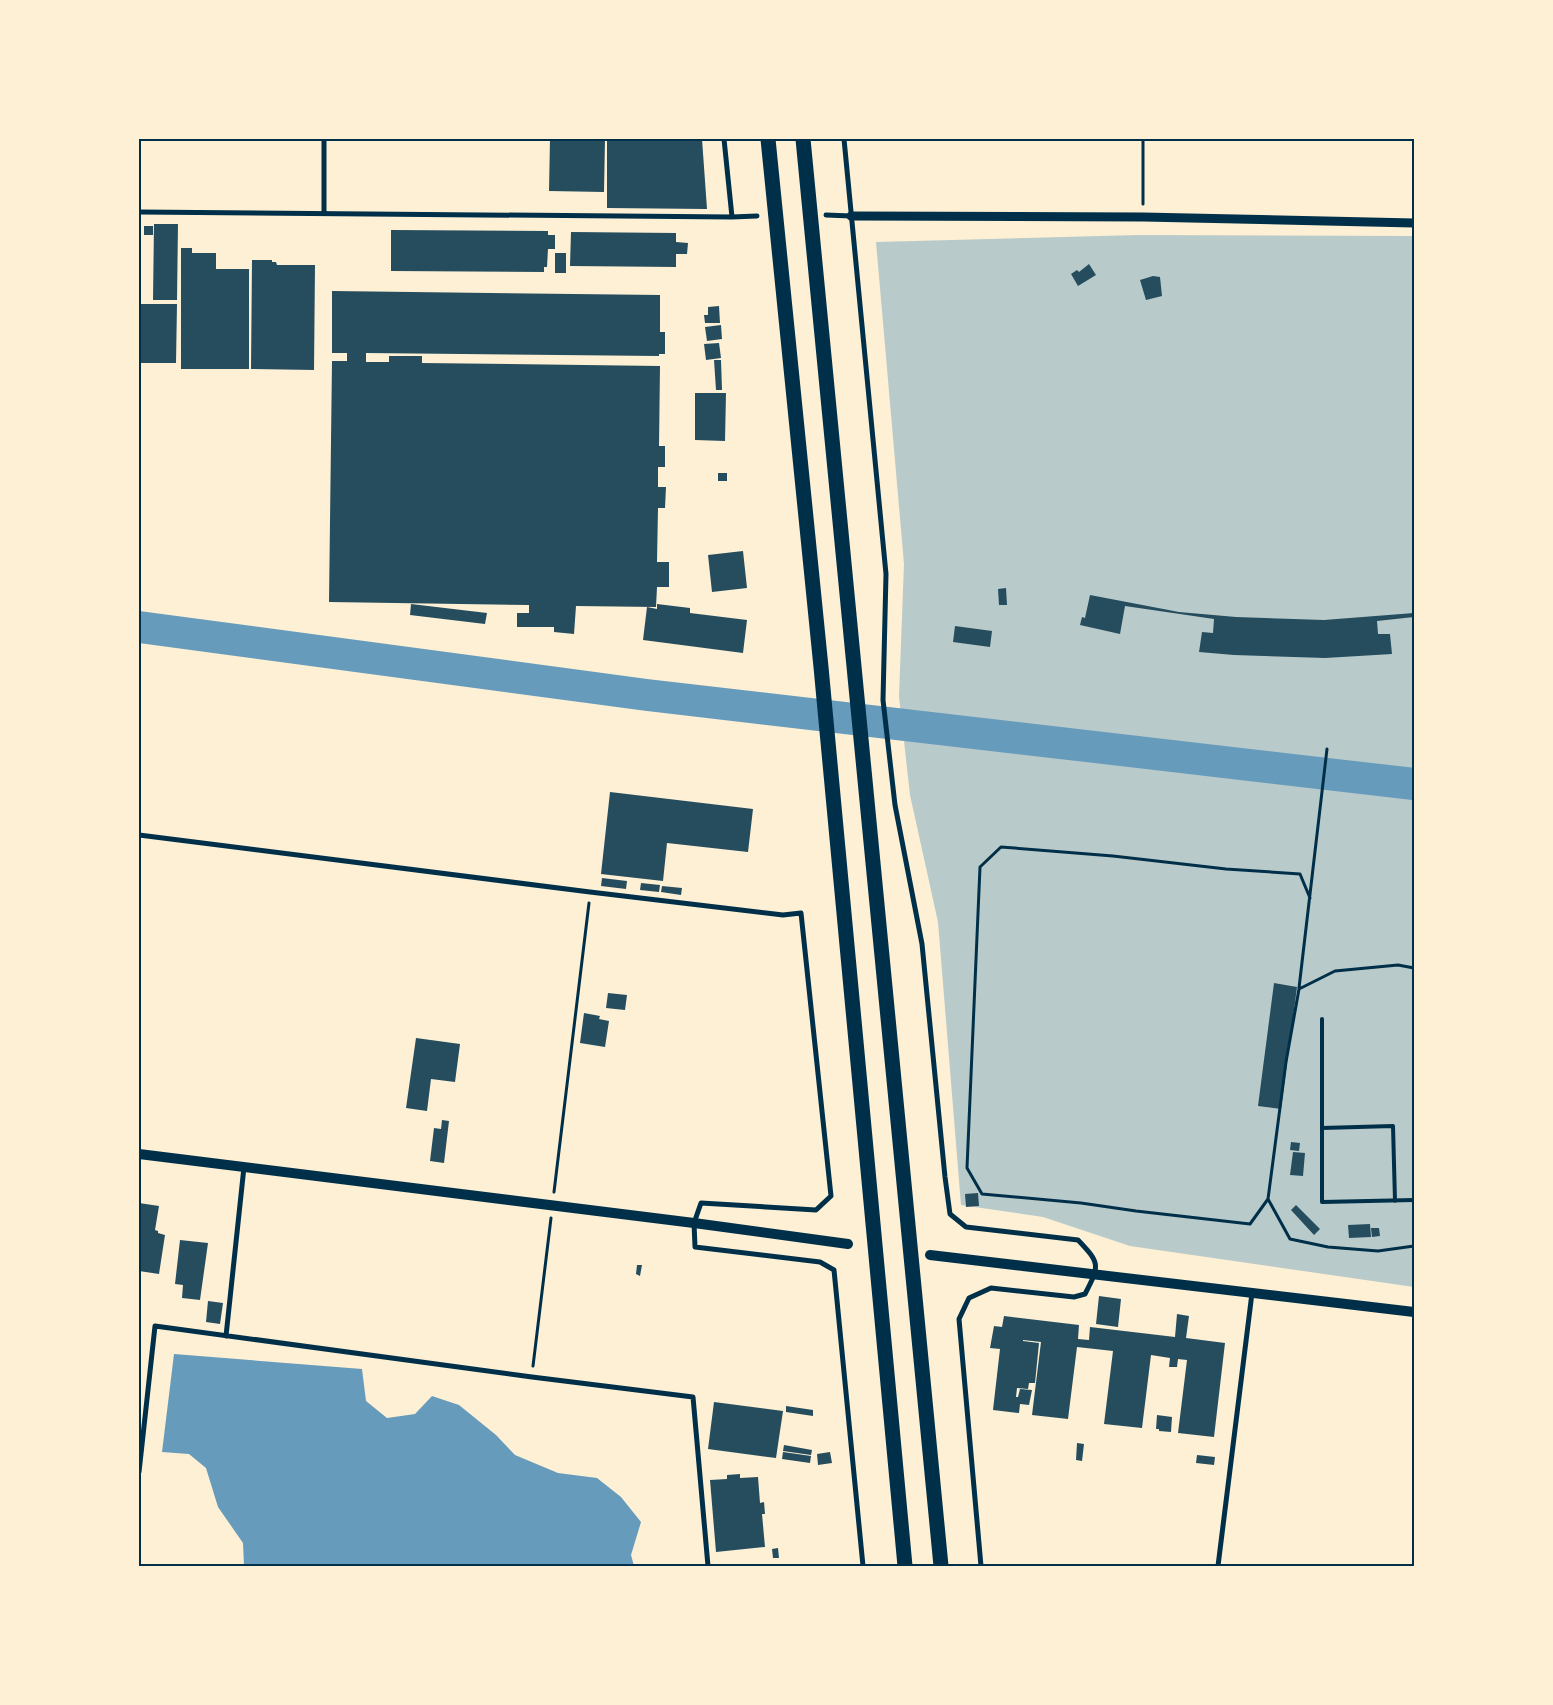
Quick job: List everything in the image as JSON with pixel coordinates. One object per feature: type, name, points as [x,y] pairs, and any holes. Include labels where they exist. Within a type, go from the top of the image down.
[{"type":"highway","points":[[768,139],[821,667],[905,1566]]},
{"type":"highway","points":[[803,139],[941,1566]]},
{"type":"main road","points":[[139,1154],[848,1244]]},
{"type":"main road","points":[[930,1255],[1096,1273],[1414,1312]]},
{"type":"street","points":[[324,139],[324,214]]},
{"type":"street","points":[[724,139],[732,217]]},
{"type":"street","points":[[844,139],[886,574],[883,700],[895,805],[922,944],[950,1214],[966,1227],[1078,1240],[1094,1257],[1096,1273],[1086,1294],[1074,1298],[991,1288],[969,1298],[959,1319],[981,1566]]},
{"type":"street","points":[[139,212],[757,216]]},
{"type":"street","points":[[826,215],[1143,217],[1414,223]]},
{"type":"street","points":[[139,835],[783,915],[801,913],[831,1196],[816,1210],[701,1203],[694,1223],[695,1247],[820,1262],[834,1270],[863,1566]]},
{"type":"street","points":[[226,1336],[244,1167]]},
{"type":"street","points":[[1218,1566],[1252,1293]]},
{"type":"street","points":[[139,1472],[155,1326],[693,1397],[708,1566]]},
{"type":"lane","points":[[1322,1019],[1322,1202],[1414,1200]]},
{"type":"lane","points":[[1322,1128],[1393,1126],[1395,1201]]},
{"type":"path","points":[[1143,139],[1143,217]]},
{"type":"path","points":[[1299,989],[1327,749]]},
{"type":"path","points":[[1268,1199],[1250,1224],[1136,1211],[1080,1202],[982,1194],[967,1168],[980,867],[1001,847],[1113,856],[1226,869],[1300,874],[1310,898]]},
{"type":"path","points":[[532,1377],[590,892]]},
{"type":"shaded area","points":[[1139,235],[1414,236],[1414,1287],[1130,1246],[1043,1217],[961,1205],[938,922],[910,795],[899,696],[904,564],[876,242]]},
{"type":"water","points":[[174,1354],[362,1369],[366,1401],[387,1418],[415,1414],[432,1396],[459,1405],[496,1435],[515,1455],[558,1473],[597,1478],[621,1497],[641,1522],[631,1555],[634,1566],[244,1566],[243,1543],[218,1507],[206,1468],[189,1454],[162,1452]]},
{"type":"building","points":[[550,139],[605,139],[604,192],[549,191]]},
{"type":"building","points":[[607,139],[702,139],[707,209],[607,208]]},
{"type":"building","points":[[154,224],[178,224],[177,300],[153,300]]},
{"type":"building","points":[[144,226],[153,226],[153,235],[144,235]]},
{"type":"building","points":[[391,230],[548,231],[548,235],[555,235],[555,249],[548,249],[547,267],[544,267],[544,272],[391,271]]},
{"type":"building","points":[[571,232],[676,233],[676,242],[688,243],[687,254],[676,254],[676,267],[570,266]]},
{"type":"building","points":[[181,248],[192,248],[192,253],[216,253],[216,269],[249,269],[249,369],[181,369]]},
{"type":"building","points":[[555,253],[566,253],[566,273],[555,273]]},
{"type":"building","points":[[252,260],[272,260],[277,265],[315,265],[314,370],[251,369]]},
{"type":"building","points":[[1089,264],[1096,275],[1078,286],[1071,274],[1077,270],[1079,272]]},
{"type":"building","points":[[1153,276],[1160,277],[1162,296],[1146,300],[1140,280]]},
{"type":"building","points":[[332,291],[660,295],[660,332],[665,332],[665,354],[659,354],[659,356],[366,353],[366,362],[389,362],[389,356],[422,356],[422,363],[660,366],[659,446],[665,446],[665,467],[658,467],[658,487],[666,487],[665,508],[658,508],[657,562],[669,562],[669,587],[657,587],[656,607],[576,606],[574,634],[554,632],[554,627],[517,627],[517,613],[529,613],[529,605],[329,602],[332,361],[347,361],[347,353],[332,353]]},
{"type":"building","points":[[139,299],[141,299],[141,304],[177,304],[176,363],[139,363]]},
{"type":"building","points":[[719,306],[720,323],[705,323],[704,315],[708,315],[708,307]]},
{"type":"building","points":[[721,325],[722,339],[707,341],[705,327]]},
{"type":"building","points":[[719,343],[721,358],[706,360],[704,344]]},
{"type":"building","points":[[714,360],[721,360],[722,390],[716,390]]},
{"type":"building","points":[[695,393],[726,393],[725,441],[695,440]]},
{"type":"building","points":[[718,473],[727,473],[727,481],[718,481]]},
{"type":"building","points":[[743,551],[747,588],[712,592],[708,555]]},
{"type":"building","points":[[1006,588],[1007,605],[999,605],[998,589]]},
{"type":"building","points":[[1090,595],[1179,612],[1236,617],[1324,620],[1414,613],[1414,617],[1377,621],[1378,634],[1390,634],[1392,654],[1325,658],[1234,655],[1199,652],[1202,632],[1213,633],[1214,619],[1125,606],[1120,634],[1080,625],[1082,617],[1085,618]]},
{"type":"building","points":[[411,604],[487,613],[485,624],[410,615]]},
{"type":"building","points":[[657,604],[690,608],[690,613],[747,620],[743,653],[643,640],[647,607],[657,609]]},
{"type":"building","points":[[955,626],[992,631],[990,647],[953,642]]},
{"type":"building","points":[[610,792],[753,809],[748,852],[667,843],[663,881],[601,874]]},
{"type":"building","points":[[602,878],[627,881],[626,889],[601,886]]},
{"type":"building","points":[[641,883],[660,885],[659,892],[640,890]]},
{"type":"building","points":[[662,886],[682,888],[681,895],[661,892]]},
{"type":"building","points":[[1274,983],[1297,987],[1281,1109],[1258,1106]]},
{"type":"building","points":[[608,993],[627,995],[625,1010],[606,1008]]},
{"type":"building","points":[[584,1013],[600,1016],[599,1019],[609,1021],[605,1047],[580,1043]]},
{"type":"building","points":[[416,1038],[460,1044],[455,1082],[431,1079],[427,1111],[406,1108]]},
{"type":"building","points":[[442,1120],[449,1121],[444,1163],[430,1161],[434,1128],[441,1129]]},
{"type":"building","points":[[1291,1142],[1300,1143],[1299,1151],[1290,1150]]},
{"type":"building","points":[[1293,1152],[1305,1153],[1303,1176],[1290,1175]]},
{"type":"building","points":[[978,1193],[979,1206],[966,1207],[965,1194]]},
{"type":"building","points":[[139,1203],[159,1206],[155,1230],[165,1235],[159,1274],[139,1271]]},
{"type":"building","points":[[1296,1205],[1320,1229],[1314,1235],[1291,1210]]},
{"type":"building","points":[[1370,1224],[1371,1237],[1349,1238],[1348,1225]]},
{"type":"building","points":[[1371,1228],[1379,1228],[1380,1236],[1372,1237]]},
{"type":"building","points":[[180,1240],[208,1243],[200,1300],[182,1298],[183,1285],[175,1284]]},
{"type":"building","points":[[637,1265],[642,1265],[640,1276],[636,1274]]},
{"type":"building","points":[[1099,1296],[1121,1299],[1118,1327],[1096,1324]]},
{"type":"building","points":[[208,1301],[223,1303],[220,1324],[206,1322]]},
{"type":"building","points":[[1177,1314],[1189,1316],[1186,1338],[1225,1343],[1214,1437],[1178,1433],[1187,1360],[1178,1359],[1177,1367],[1169,1367],[1170,1358],[1151,1355],[1142,1428],[1104,1424],[1113,1351],[1077,1347],[1068,1419],[1032,1415],[1041,1342],[1023,1340],[1039,1343],[1035,1383],[1029,1383],[1028,1389],[1017,1388],[1016,1397],[1018,1397],[1020,1389],[1032,1390],[1029,1405],[1020,1404],[1019,1413],[993,1410],[1000,1349],[990,1348],[994,1326],[1002,1327],[1004,1316],[1079,1325],[1078,1339],[1089,1340],[1090,1327],[1175,1337]]},
{"type":"building","points":[[714,1402],[783,1411],[776,1458],[708,1449]]},
{"type":"building","points":[[786,1406],[813,1410],[813,1416],[786,1412]]},
{"type":"building","points":[[1157,1415],[1172,1417],[1171,1432],[1156,1429]]},
{"type":"building","points":[[1077,1443],[1084,1444],[1082,1461],[1076,1460]]},
{"type":"building","points":[[784,1445],[812,1450],[811,1455],[783,1451]]},
{"type":"building","points":[[783,1452],[811,1456],[810,1463],[782,1459]]},
{"type":"building","points":[[830,1452],[832,1463],[818,1465],[817,1454]]},
{"type":"building","points":[[1197,1455],[1215,1457],[1214,1465],[1196,1463]]},
{"type":"building","points":[[740,1474],[740,1478],[758,1477],[760,1503],[764,1502],[765,1514],[762,1514],[765,1547],[716,1552],[710,1480],[727,1479],[727,1475]]},
{"type":"building","points":[[778,1548],[779,1558],[773,1558],[772,1549]]},
{"type":"waterway","points":[[139,627],[647,695],[1414,784]]}]
